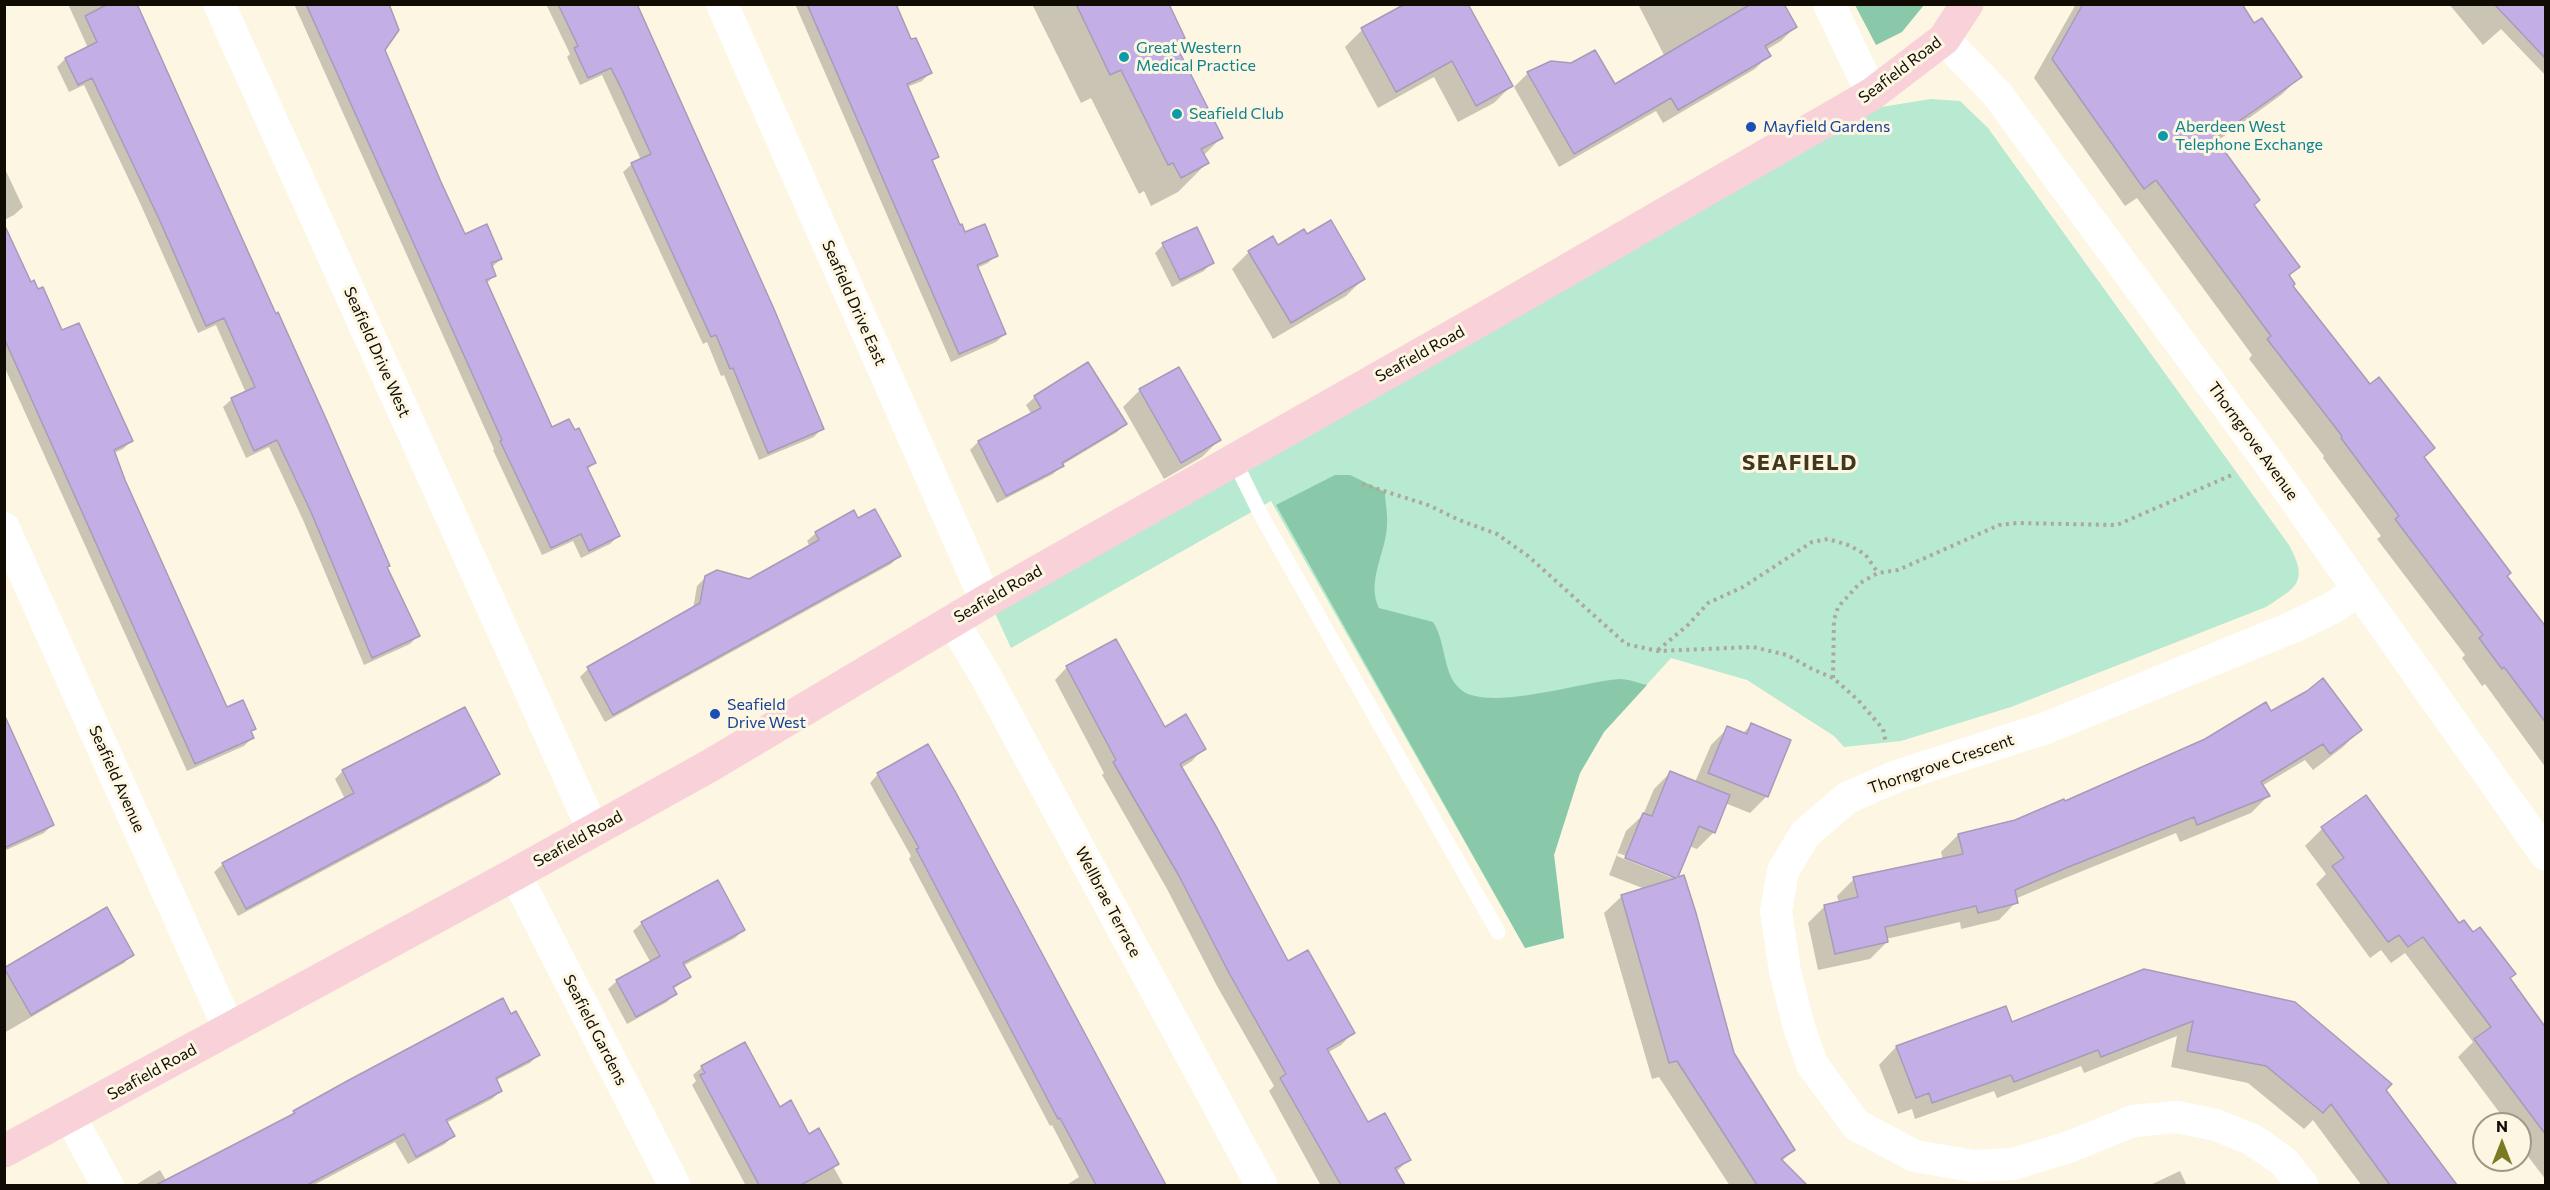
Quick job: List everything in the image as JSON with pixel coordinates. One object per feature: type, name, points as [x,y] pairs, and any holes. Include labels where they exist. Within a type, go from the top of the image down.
[{"type":"street","name":"Seafield Drive West","points":[[219,4],[593,830]]},
{"type":"street","name":"Seafield Drive East","points":[[722,4],[986,601]]},
{"type":"street","points":[[1829,4],[1872,94]]},
{"type":"street","name":"Seafield Road","points":[[4,1152],[711,765],[952,620],[1872,94],[1944,39],[1967,4]]},
{"type":"street","name":"Thorngrove Avenue","points":[[1944,39],[1997,94],[2267,460],[2546,855]]},
{"type":"street","name":"Seafield Avenue","points":[[4,528],[229,1029]]},
{"type":"street","name":"Thorngrove Crescent","points":[[2302,1185],[2284,1162],[2253,1140],[2216,1125],[2177,1117],[2133,1121],[2069,1147],[2013,1164],[1973,1166],[1915,1156],[1856,1125],[1812,1064],[1799,1027],[1785,971],[1776,911],[1783,871],[1805,834],[1847,798],[1897,776],[2046,728],[2293,627],[2336,606],[2358,589]]},
{"type":"street","name":"Wellbrae Terrace","points":[[952,620],[991,686],[1262,1185]]},
{"type":"street","name":"Seafield Gardens","points":[[515,874],[675,1185]]},
{"type":"street","points":[[70,1117],[108,1185]]},
{"type":"lane","points":[[1234,460],[1263,517],[1498,932]]},
{"type":"path","points":[[1833,678],[1834,620],[1838,607],[1860,583],[1878,573],[1898,570],[1999,525],[2117,525],[2267,460]]},
{"type":"path","points":[[1362,484],[1428,505],[1459,520],[1497,534],[1528,556],[1626,644],[1658,651],[1753,647],[1787,655],[1833,678],[1858,700],[1882,729],[1897,776]]},
{"type":"path","points":[[1658,651],[1688,625],[1708,603],[1743,587],[1812,542],[1828,539],[1848,545],[1865,554],[1878,573]]},
{"type":"green space","points":[[1855,5],[1924,5],[1902,32],[1876,45]]},
{"type":"green space","points":[[1931,99],[1960,101],[1988,128],[2289,545],[2295,557],[2299,576],[2297,582],[2285,594],[2266,607],[2011,707],[1901,741],[1844,747],[1834,736],[1747,680],[1671,658],[1604,732],[1580,773],[1554,855],[1564,938],[1525,948],[1271,501],[1011,648],[995,613],[1881,107]]},
{"type":"green space","points":[[1335,475],[1350,475],[1385,492],[1386,535],[1375,588],[1379,608],[1433,622],[1441,640],[1450,675],[1460,689],[1473,696],[1491,698],[1537,694],[1620,679],[1647,685],[1604,732],[1580,773],[1554,855],[1564,938],[1525,948],[1276,505]]},
{"type":"building","points":[[108,4],[137,4],[276,314],[278,312],[327,421],[390,566],[387,567],[420,636],[372,658],[311,512],[277,440],[254,451],[231,398],[255,387],[224,318],[206,326],[160,221],[92,78],[78,85],[65,58],[97,42],[85,16]]},
{"type":"building","points":[[306,4],[389,4],[399,30],[385,50],[441,182],[465,234],[487,224],[502,259],[491,263],[496,276],[486,280],[552,427],[569,419],[575,430],[579,428],[596,463],[587,467],[620,536],[589,551],[581,534],[551,548],[500,441],[502,440]]},
{"type":"building","points":[[558,4],[637,4],[774,309],[824,429],[768,453],[733,368],[730,369],[716,335],[711,337],[631,163],[651,154],[622,90],[611,68],[588,78],[574,48],[578,46]]},
{"type":"building","points":[[807,4],[896,4],[911,39],[916,38],[932,73],[907,84],[939,157],[932,160],[960,225],[962,224],[965,232],[985,224],[998,256],[977,265],[1006,334],[959,354]]},
{"type":"building","points":[[1076,4],[1169,4],[1185,38],[1175,43],[1223,138],[1201,149],[1209,163],[1181,178],[1173,163],[1168,165],[1121,70],[1110,75]]},
{"type":"building","points":[[1405,4],[1468,4],[1513,86],[1476,106],[1452,61],[1396,92],[1361,28]]},
{"type":"building","points":[[1751,4],[1784,4],[1797,27],[1765,46],[1771,56],[1678,110],[1671,98],[1574,154],[1527,72],[1551,61],[1571,63],[1595,50],[1615,84]]},
{"type":"building","points":[[2083,4],[2242,4],[2254,23],[2262,18],[2302,77],[2215,138],[2260,200],[2254,205],[2300,267],[2289,275],[2295,284],[2293,286],[2370,384],[2379,377],[2435,448],[2424,457],[2511,573],[2507,576],[2546,627],[2546,723],[2479,638],[2483,635],[2395,519],[2399,516],[2341,438],[2342,436],[2267,339],[2271,336],[2156,180],[2144,189],[2052,59]]},
{"type":"building","points":[[2494,4],[2546,4],[2546,59]]},
{"type":"building","points":[[1331,220],[1365,279],[1291,323],[1248,251],[1273,236],[1278,245],[1304,229],[1307,234]]},
{"type":"building","points":[[4,224],[31,282],[34,280],[38,289],[43,287],[62,330],[79,323],[133,441],[114,450],[125,480],[227,707],[243,700],[256,729],[251,731],[254,738],[195,764],[4,338]]},
{"type":"building","points":[[1197,227],[1214,263],[1180,280],[1162,243]]},
{"type":"building","points":[[1088,362],[1127,424],[1062,463],[1064,466],[1006,496],[978,441],[1041,408],[1034,396]]},
{"type":"building","points":[[1179,367],[1221,440],[1181,463],[1139,389]]},
{"type":"building","points":[[875,509],[901,556],[613,715],[587,667],[700,603],[705,576],[717,570],[749,579],[819,540],[815,532],[854,510],[858,518]]},
{"type":"building","points":[[1116,639],[1165,727],[1186,714],[1206,749],[1180,764],[1288,961],[1308,950],[1355,1033],[1327,1049],[1368,1122],[1385,1113],[1411,1160],[1395,1168],[1405,1185],[1341,1185],[1280,1078],[1286,1074],[1229,973],[1179,876],[1113,762],[1116,760],[1066,666]]},
{"type":"building","points":[[2323,678],[2362,730],[2330,754],[2323,744],[2261,782],[2270,796],[2197,825],[2194,817],[2066,868],[2015,890],[2018,903],[1978,913],[1976,906],[1885,927],[1888,942],[1835,954],[1824,905],[1858,897],[1853,877],[1963,854],[1958,834],[2015,820],[2064,799],[2065,801],[2205,739],[2266,702],[2271,711],[2307,691]]},
{"type":"building","points":[[465,707],[500,774],[246,909],[222,863],[354,793],[342,770]]},
{"type":"building","points":[[4,714],[54,825],[4,848]]},
{"type":"building","points":[[1751,723],[1791,740],[1768,797],[1708,773],[1727,726],[1747,734]]},
{"type":"building","points":[[928,744],[1166,1185],[1096,1185],[1060,1118],[1058,1119],[916,849],[919,848],[877,773]]},
{"type":"building","points":[[1670,771],[1730,795],[1715,833],[1699,826],[1678,877],[1684,875],[1734,1053],[1795,1150],[1781,1159],[1807,1185],[1757,1185],[1677,1061],[1669,1063],[1621,895],[1676,878],[1625,858],[1643,813],[1652,816]]},
{"type":"building","points":[[2366,795],[2459,923],[2464,920],[2473,932],[2480,927],[2516,974],[2510,978],[2546,1028],[2546,1135],[2532,1116],[2532,1112],[2529,1112],[2474,1039],[2491,1027],[2423,937],[2408,947],[2399,935],[2388,942],[2332,866],[2344,858],[2321,827]]},
{"type":"building","points":[[718,880],[745,930],[683,963],[691,977],[673,987],[677,994],[636,1017],[616,980],[660,956],[641,922]]},
{"type":"building","points":[[107,907],[134,955],[31,1015],[4,968]]},
{"type":"building","points":[[2144,969],[2295,1002],[2392,1084],[2386,1090],[2457,1185],[2390,1185],[2331,1104],[2323,1113],[2266,1066],[2187,1051],[2193,1021],[2101,1057],[2098,1050],[2014,1082],[2011,1075],[1932,1103],[1929,1093],[1916,1098],[1896,1046],[2006,1006],[2012,1022]]},
{"type":"building","points":[[503,998],[511,1014],[516,1011],[540,1055],[496,1078],[502,1091],[446,1120],[455,1136],[416,1157],[404,1134],[307,1185],[156,1185],[295,1113],[293,1111]]},
{"type":"building","points":[[745,1042],[780,1107],[791,1100],[809,1134],[819,1128],[839,1164],[801,1185],[759,1185],[700,1075],[705,1073],[701,1066]]},
{"type":"place","name":"Great Western Medical Practice","points":[[1124,57]]},
{"type":"place","name":"Seafield Club","points":[[1177,114]]},
{"type":"place","name":"Mayfield Gardens","points":[[1751,127]]},
{"type":"place","name":"Aberdeen West Telephone Exchange","points":[[2163,136]]},
{"type":"place","name":"Seafield Drive West","points":[[715,714]]},
{"type":"district","name":"SEAFIELD","points":[[1800,463]]}]
